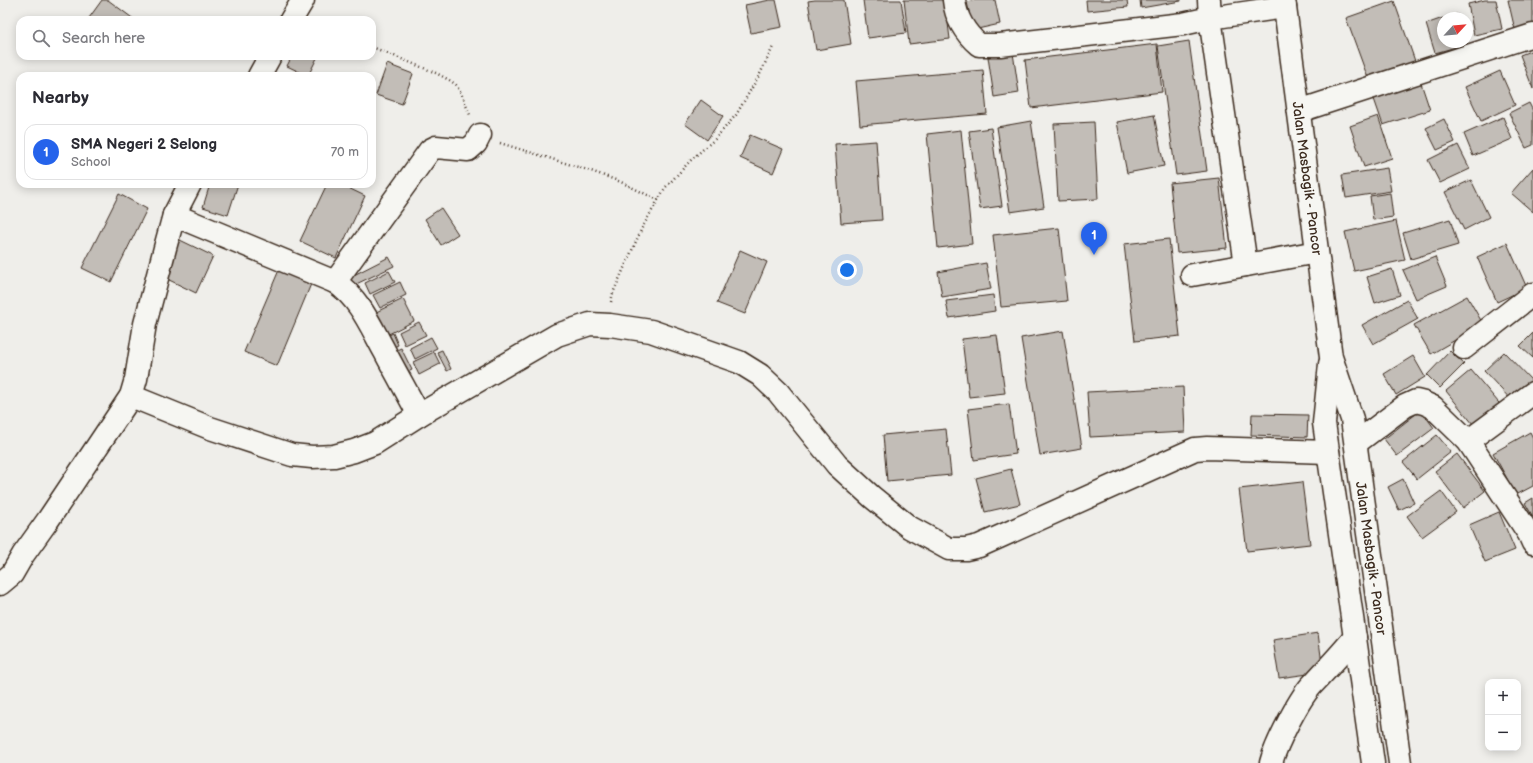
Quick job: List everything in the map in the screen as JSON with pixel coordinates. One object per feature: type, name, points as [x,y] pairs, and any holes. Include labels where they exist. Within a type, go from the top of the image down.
[{"type":"street","points":[[293,16],[303,0]]},
{"type":"street","points":[[954,0],[960,23],[968,36],[979,45],[1000,45],[1183,24],[1210,9],[1284,3]]},
{"type":"street","name":"Jalan Masbagik - Pancor","points":[[1284,3],[1331,357],[1352,419],[1400,763]]},
{"type":"street","points":[[1210,9],[1246,265]]},
{"type":"street","points":[[1299,111],[1533,35]]},
{"type":"street","points":[[261,72],[268,60]]},
{"type":"street","points":[[335,282],[430,150],[436,147],[468,150],[476,143],[480,135]]},
{"type":"street","points":[[0,584],[12,574],[23,555],[131,396],[136,379],[145,324],[174,215],[188,188]]},
{"type":"street","points":[[174,215],[335,282],[349,292],[364,313],[419,415]]},
{"type":"street","points":[[1192,275],[1317,252]]},
{"type":"street","points":[[1464,348],[1533,294]]},
{"type":"street","points":[[131,396],[210,428],[292,455],[312,457],[334,456],[354,451],[375,443],[419,415],[557,335],[590,324],[650,331],[739,362],[760,375],[778,392],[837,465],[866,492],[909,527],[949,549],[966,549],[979,546],[1195,449],[1207,448],[1328,452]]},
{"type":"street","name":"Jalan Masbagik - Pancor","points":[[1331,357],[1324,423],[1373,763]]},
{"type":"street","points":[[1468,441],[1533,393]]},
{"type":"street","points":[[1356,444],[1405,406],[1416,401],[1424,402],[1433,407],[1468,441],[1533,543]]},
{"type":"street","points":[[1271,763],[1273,755],[1295,710],[1311,687],[1355,637]]},
{"type":"path","points":[[607,325],[613,293],[642,228],[665,188],[692,159],[715,139],[736,115],[760,74],[772,47]]},
{"type":"path","points":[[376,49],[436,73],[456,85],[467,106],[474,127],[480,135],[591,171],[621,182],[658,200]]},
{"type":"building","points":[[102,0],[108,0],[130,16],[90,16]]},
{"type":"building","points":[[776,0],[782,27],[751,33],[745,5]]},
{"type":"building","points":[[844,0],[851,44],[816,50],[808,1]]},
{"type":"building","points":[[863,0],[901,0],[906,33],[868,38]]},
{"type":"building","points":[[904,0],[945,0],[950,39],[909,44]]},
{"type":"building","points":[[975,0],[995,0],[1000,24],[973,30],[967,2]]},
{"type":"building","points":[[1086,0],[1127,0],[1128,7],[1087,11]]},
{"type":"building","points":[[1140,0],[1181,0],[1181,1],[1141,8]]},
{"type":"building","points":[[1485,0],[1496,0],[1502,29],[1474,35],[1473,12],[1470,12],[1468,4]]},
{"type":"building","points":[[1508,0],[1533,0],[1533,26],[1515,30]]},
{"type":"building","points":[[1394,1],[1416,64],[1369,81],[1346,18]]},
{"type":"building","points":[[1437,20],[1437,48],[1453,48],[1435,53],[1426,24]]},
{"type":"building","points":[[1189,41],[1207,171],[1176,175],[1158,46]]},
{"type":"building","points":[[1157,44],[1162,92],[1031,108],[1025,60]]},
{"type":"building","points":[[1533,50],[1533,89],[1520,55]]},
{"type":"building","points":[[1013,53],[1019,93],[994,97],[988,57]]},
{"type":"building","points":[[290,60],[316,60],[310,72],[300,72],[287,66]]},
{"type":"building","points":[[387,64],[413,74],[402,104],[376,95]]},
{"type":"building","points":[[983,70],[987,114],[860,125],[856,81]]},
{"type":"building","points":[[1500,71],[1515,105],[1481,121],[1465,87]]},
{"type":"building","points":[[1420,80],[1430,110],[1383,125],[1373,96]]},
{"type":"building","points":[[701,100],[723,116],[707,140],[685,124]]},
{"type":"building","points":[[1529,103],[1533,111],[1533,145],[1526,148],[1509,113]]},
{"type":"building","points":[[1154,115],[1164,166],[1127,173],[1117,122]]},
{"type":"building","points":[[1378,116],[1392,158],[1364,167],[1350,126]]},
{"type":"building","points":[[1503,117],[1512,139],[1473,156],[1464,134]]},
{"type":"building","points":[[1444,119],[1455,142],[1437,150],[1426,128]]},
{"type":"building","points":[[1031,121],[1044,207],[1010,212],[997,127]]},
{"type":"building","points":[[1094,122],[1098,199],[1058,201],[1054,124]]},
{"type":"building","points":[[991,128],[1002,206],[980,209],[969,131]]},
{"type":"building","points":[[961,130],[972,244],[938,248],[927,134]]},
{"type":"building","points":[[750,135],[783,149],[773,173],[740,158]]},
{"type":"building","points":[[876,141],[882,220],[841,223],[835,144]]},
{"type":"building","points":[[1458,145],[1470,169],[1440,183],[1428,160]]},
{"type":"building","points":[[1387,168],[1391,191],[1346,198],[1342,175]]},
{"type":"building","points":[[1533,168],[1533,212],[1511,193]]},
{"type":"building","points":[[1219,178],[1227,248],[1177,253],[1170,183]]},
{"type":"building","points":[[1471,180],[1489,217],[1464,230],[1445,192]]},
{"type":"building","points":[[209,188],[237,188],[228,215],[203,207]]},
{"type":"building","points":[[325,188],[348,188],[365,196],[336,258],[300,241]]},
{"type":"building","points":[[1390,193],[1393,217],[1373,220],[1370,196]]},
{"type":"building","points":[[119,194],[147,209],[111,282],[82,268]]},
{"type":"building","points":[[441,208],[458,234],[441,245],[425,219]]},
{"type":"building","points":[[1450,219],[1458,245],[1411,259],[1403,233]]},
{"type":"building","points":[[1396,221],[1405,260],[1354,271],[1345,232]]},
{"type":"building","points":[[1059,228],[1067,301],[1001,307],[993,235]]},
{"type":"building","points":[[1169,239],[1180,336],[1135,341],[1124,244]]},
{"type":"building","points":[[180,240],[213,256],[196,293],[163,277]]},
{"type":"building","points":[[1507,243],[1527,288],[1497,302],[1477,257]]},
{"type":"building","points":[[740,250],[767,262],[745,314],[717,303]]},
{"type":"building","points":[[389,257],[394,266],[352,286],[348,278]]},
{"type":"building","points":[[1435,257],[1447,286],[1416,299],[1403,270]]},
{"type":"building","points":[[986,263],[991,289],[942,297],[938,272]]},
{"type":"building","points":[[1392,269],[1400,295],[1375,303],[1367,277]]},
{"type":"building","points":[[279,270],[311,284],[277,366],[244,352]]},
{"type":"building","points":[[389,271],[395,282],[370,294],[365,283]]},
{"type":"building","points":[[400,282],[406,295],[380,308],[373,295]]},
{"type":"building","points":[[993,295],[995,311],[949,318],[946,301]]},
{"type":"building","points":[[1467,296],[1483,324],[1431,354],[1414,325]]},
{"type":"building","points":[[403,299],[414,321],[381,338],[370,315]]},
{"type":"building","points":[[1407,300],[1418,319],[1373,344],[1362,325]]},
{"type":"building","points":[[419,322],[426,335],[405,345],[399,332]]},
{"type":"building","points":[[1063,331],[1082,448],[1040,455],[1021,338]]},
{"type":"building","points":[[393,333],[398,345],[390,349],[385,337]]},
{"type":"building","points":[[1533,333],[1533,358],[1520,346]]},
{"type":"building","points":[[997,335],[1005,393],[969,397],[962,339]]},
{"type":"building","points":[[431,337],[437,348],[415,359],[410,348]]},
{"type":"building","points":[[401,348],[412,370],[399,376],[388,354]]},
{"type":"building","points":[[442,350],[451,369],[447,371],[437,352]]},
{"type":"building","points":[[1450,351],[1464,364],[1440,388],[1427,375]]},
{"type":"building","points":[[434,352],[440,364],[419,375],[413,362]]},
{"type":"building","points":[[1504,352],[1533,382],[1515,404],[1484,371]]},
{"type":"building","points":[[1413,356],[1425,377],[1396,395],[1384,374]]},
{"type":"building","points":[[1471,370],[1504,409],[1478,430],[1446,391]]},
{"type":"building","points":[[1183,387],[1185,432],[1090,437],[1087,392]]},
{"type":"building","points":[[1009,404],[1016,454],[974,460],[968,409]]},
{"type":"building","points":[[1421,410],[1434,428],[1397,456],[1384,439]]},
{"type":"building","points":[[1252,414],[1308,415],[1307,437],[1251,435]]},
{"type":"building","points":[[946,429],[951,475],[887,481],[883,435]]},
{"type":"building","points":[[1530,432],[1533,438],[1533,486],[1516,495],[1493,453]]},
{"type":"building","points":[[1437,435],[1451,452],[1417,479],[1403,462]]},
{"type":"building","points":[[1457,454],[1485,491],[1463,508],[1435,471]]},
{"type":"building","points":[[1011,469],[1020,504],[985,512],[976,478]]},
{"type":"building","points":[[1403,479],[1414,503],[1399,510],[1388,487]]},
{"type":"building","points":[[1302,482],[1310,544],[1247,551],[1239,489]]},
{"type":"building","points":[[1441,491],[1456,512],[1422,537],[1407,516]]},
{"type":"building","points":[[1533,498],[1533,517],[1525,503]]},
{"type":"building","points":[[1499,512],[1515,550],[1485,562],[1469,525]]},
{"type":"building","points":[[1318,633],[1323,672],[1279,678],[1273,640]]},
{"type":"place","name":"SMA Negeri 2 Selong","points":[[1094,255]]}]
